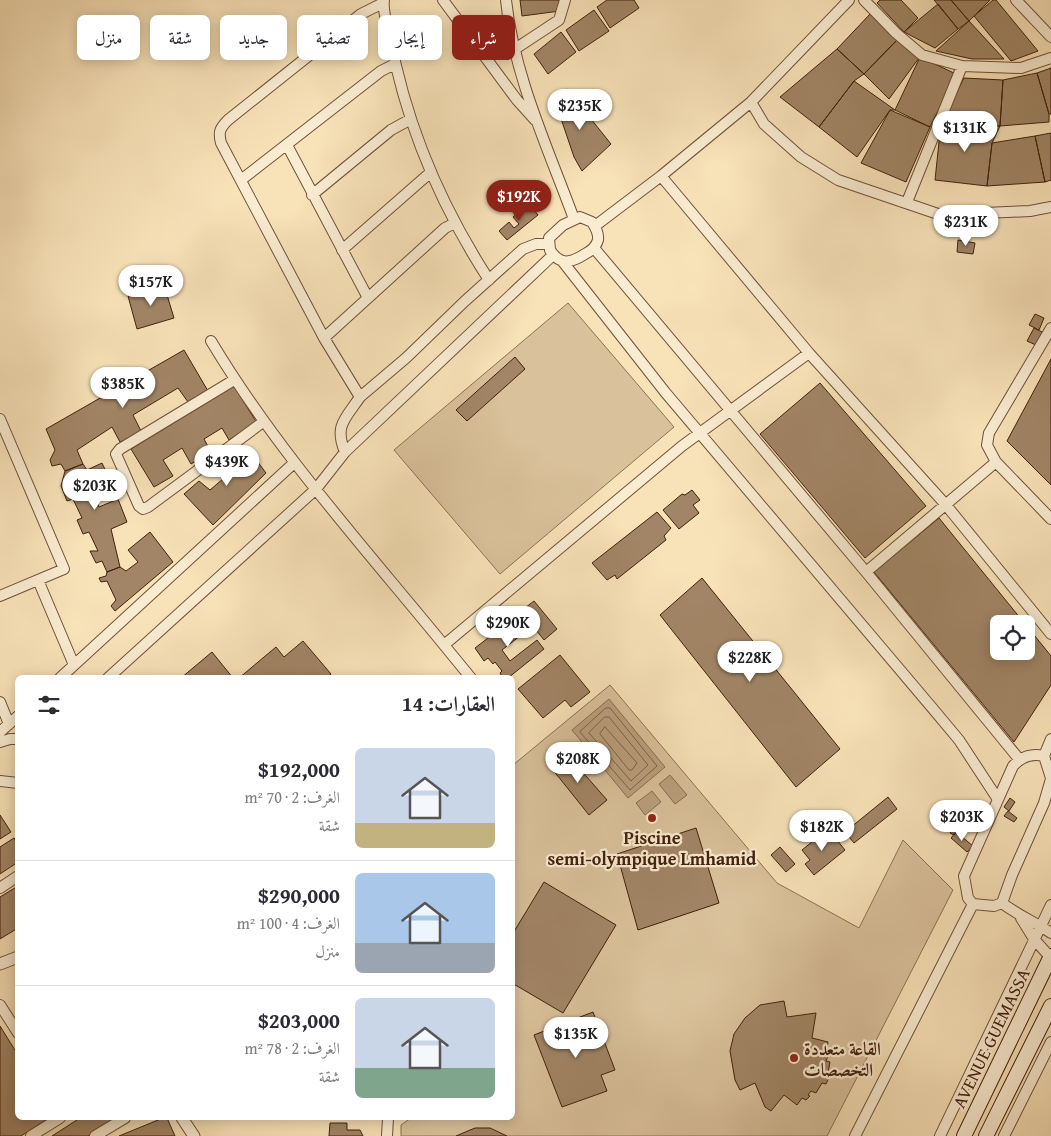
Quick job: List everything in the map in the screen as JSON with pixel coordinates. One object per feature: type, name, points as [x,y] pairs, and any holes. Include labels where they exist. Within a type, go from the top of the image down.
[{"type":"main road","name":"AVENUE GUEMASSA","points":[[964,1136],[1051,957]]},
{"type":"main road","points":[[986,1136],[1051,1006]]},
{"type":"street","points":[[443,0],[517,100],[538,122]]},
{"type":"street","points":[[506,0],[509,15]]},
{"type":"street","points":[[566,0],[559,20],[515,49],[538,122],[574,219]]},
{"type":"street","points":[[595,226],[661,176],[751,102],[849,0]]},
{"type":"street","points":[[864,0],[896,33],[922,55],[962,66],[1021,68],[1051,58]]},
{"type":"street","points":[[1016,0],[1051,37]]},
{"type":"street","points":[[360,397],[324,338],[221,143],[220,128],[361,14],[384,2],[395,64],[411,119],[431,172],[455,222],[489,280]]},
{"type":"street","points":[[241,180],[382,71],[395,64]]},
{"type":"street","points":[[907,202],[962,66]]},
{"type":"street","points":[[751,102],[764,124],[801,157],[838,180],[907,202],[940,215],[1030,211],[1051,207]]},
{"type":"street","points":[[312,195],[391,130],[411,119]]},
{"type":"street","points":[[286,145],[368,298]]},
{"type":"street","points":[[342,250],[431,172]]},
{"type":"street","points":[[661,176],[809,352],[946,505],[1051,634]]},
{"type":"street","points":[[548,244],[554,232],[574,219],[586,218],[595,226],[598,240],[594,248],[575,261],[563,262]]},
{"type":"street","points":[[324,338],[445,228],[455,222]]},
{"type":"street","points":[[345,452],[339,439],[340,426],[360,397],[406,358],[523,249],[536,244],[548,244]]},
{"type":"street","points":[[548,244],[553,255],[563,262],[625,343],[959,740],[997,798]]},
{"type":"street","points":[[594,248],[866,572],[1019,759]]},
{"type":"street","points":[[111,675],[316,490],[345,452],[553,255]]},
{"type":"street","points":[[1051,327],[989,433],[987,445],[996,462],[1051,518]]},
{"type":"street","points":[[211,341],[234,380],[294,463],[469,675]]},
{"type":"street","points":[[444,645],[674,452],[809,352]]},
{"type":"street","points":[[234,380],[120,449],[116,454],[139,506],[143,509],[148,507],[263,422]]},
{"type":"street","points":[[0,420],[64,568],[0,596]]},
{"type":"street","points":[[866,572],[996,462]]},
{"type":"street","points":[[64,675],[294,463]]},
{"type":"street","points":[[38,580],[74,666]]},
{"type":"street","points":[[0,702],[9,724]]},
{"type":"street","points":[[0,732],[15,719]]},
{"type":"street","points":[[0,742],[10,738],[15,739]]},
{"type":"street","points":[[1002,904],[1012,874],[1044,803],[1051,778],[1044,756],[1051,739]]},
{"type":"street","points":[[1002,904],[994,906],[973,904],[968,898],[964,876],[997,798],[1013,766],[1019,759],[1036,754],[1044,756]]},
{"type":"street","points":[[0,781],[15,784]]},
{"type":"street","points":[[0,787],[15,784]]},
{"type":"street","points":[[0,888],[15,878]]},
{"type":"street","points":[[855,1136],[973,904]]},
{"type":"street","points":[[1002,904],[1021,918],[1041,926],[1051,933]]},
{"type":"street","points":[[940,1136],[1051,905]]},
{"type":"street","points":[[1021,918],[1034,939],[1051,957]]},
{"type":"street","points":[[0,964],[15,958]]},
{"type":"street","points":[[0,1005],[15,1028]]},
{"type":"street","points":[[1004,1136],[1051,1042]]},
{"type":"street","points":[[31,1136],[57,1120]]},
{"type":"street","points":[[95,1136],[122,1120]]},
{"type":"street","points":[[183,1120],[194,1136]]},
{"type":"street","points":[[387,1136],[388,1120]]},
{"type":"shaded area","points":[[568,303],[674,427],[500,574],[394,450]]},
{"type":"shaded area","points":[[610,685],[777,883],[859,928],[903,840],[953,890],[827,1136],[401,1136],[401,1125],[408,1120],[515,1120],[515,763]]},
{"type":"water","points":[[609,699],[665,767],[628,798],[572,730]]},
{"type":"water","points":[[670,775],[687,795],[675,804],[659,784]]},
{"type":"water","points":[[652,791],[661,802],[645,815],[636,803]]},
{"type":"building","points":[[520,0],[559,0],[560,11],[522,16]]},
{"type":"building","points":[[607,0],[634,0],[639,8],[610,28],[597,7]]},
{"type":"building","points":[[880,0],[901,0],[918,18],[904,32],[877,3]]},
{"type":"building","points":[[934,0],[951,0],[969,21],[958,29]]},
{"type":"building","points":[[951,0],[990,0],[969,21]]},
{"type":"building","points":[[993,0],[996,0],[1038,51],[1011,61],[974,16]]},
{"type":"building","points":[[938,4],[958,29],[935,48],[904,32]]},
{"type":"building","points":[[594,10],[609,31],[579,51],[566,30]]},
{"type":"building","points":[[871,13],[898,39],[864,74],[837,49]]},
{"type":"building","points":[[969,21],[1004,59],[972,59],[936,51]]},
{"type":"building","points":[[561,32],[576,52],[548,74],[534,54]]},
{"type":"building","points":[[898,39],[919,58],[889,99],[864,74]]},
{"type":"building","points":[[837,49],[864,74],[854,81],[819,127],[780,97]]},
{"type":"building","points":[[920,57],[956,74],[930,127],[895,110]]},
{"type":"building","points":[[1051,68],[1051,114],[1049,114],[1037,73]]},
{"type":"building","points":[[1037,73],[1049,114],[1049,122],[1000,126],[1003,80]]},
{"type":"building","points":[[964,78],[1003,80],[1000,126],[941,123]]},
{"type":"building","points":[[854,81],[895,110],[890,110],[857,157],[819,127]]},
{"type":"building","points":[[567,89],[611,144],[582,171],[574,157],[554,98]]},
{"type":"building","points":[[890,110],[930,127],[906,182],[861,163]]},
{"type":"building","points":[[941,123],[1000,126],[992,143],[987,186],[935,180]]},
{"type":"building","points":[[1051,133],[1051,180],[1045,182],[1035,136]]},
{"type":"building","points":[[1035,136],[1045,182],[987,186],[992,143]]},
{"type":"building","points":[[529,204],[538,215],[507,240],[499,231],[509,222],[514,228],[519,224],[513,217]]},
{"type":"building","points":[[958,240],[975,243],[973,254],[957,252]]},
{"type":"building","points":[[164,285],[174,318],[137,329],[128,296]]},
{"type":"building","points":[[1035,314],[1044,318],[1039,330],[1029,325]]},
{"type":"building","points":[[1034,328],[1044,333],[1038,346],[1027,341]]},
{"type":"building","points":[[184,350],[208,391],[188,402],[178,388],[133,415],[142,433],[120,442],[112,427],[77,450],[83,464],[65,471],[61,464],[52,466],[50,460],[55,450],[46,429]]},
{"type":"building","points":[[515,357],[525,369],[467,421],[456,410]]},
{"type":"building","points":[[1051,359],[1051,485],[1007,441]]},
{"type":"building","points":[[820,383],[926,506],[865,558],[760,434]]},
{"type":"building","points":[[234,386],[257,423],[229,440],[222,428],[204,439],[211,452],[191,464],[182,448],[163,460],[173,476],[154,487],[131,449]]},
{"type":"building","points":[[245,445],[266,473],[213,525],[184,494],[199,481],[210,490],[231,472],[227,461]]},
{"type":"building","points":[[102,463],[111,482],[92,491],[99,507],[118,499],[127,522],[111,529],[120,567],[107,572],[102,561],[96,563],[90,551],[98,551],[89,532],[83,534],[77,520],[82,518],[73,499],[67,501],[61,486],[65,471],[83,464],[87,470]]},
{"type":"building","points":[[692,490],[700,500],[693,505],[699,513],[679,529],[663,510],[682,494],[685,495]]},
{"type":"building","points":[[657,512],[671,528],[664,536],[666,540],[617,579],[615,575],[607,580],[592,563]]},
{"type":"building","points":[[939,518],[1018,615],[990,615],[990,660],[1035,660],[1035,636],[1051,656],[1051,685],[1014,742],[874,572]]},
{"type":"building","points":[[150,532],[173,562],[115,611],[111,606],[116,600],[107,581],[101,582],[99,578],[106,576],[107,572],[120,567],[126,571],[138,562],[128,550]]},
{"type":"building","points":[[702,578],[840,749],[796,787],[660,615]]},
{"type":"building","points":[[534,601],[557,629],[544,640],[521,611]]},
{"type":"building","points":[[518,615],[529,629],[502,650],[510,661],[537,640],[544,649],[512,675],[501,675],[500,673],[502,671],[495,662],[493,664],[488,658],[484,661],[475,648]]},
{"type":"building","points":[[303,641],[331,674],[243,675],[276,647],[284,657]]},
{"type":"building","points":[[212,652],[231,675],[185,675]]},
{"type":"building","points":[[560,655],[590,692],[571,707],[565,700],[543,718],[518,689]]},
{"type":"building","points":[[565,752],[607,800],[589,815],[549,765]]},
{"type":"building","points":[[888,797],[897,809],[854,843],[845,832]]},
{"type":"building","points":[[1010,798],[1015,802],[1009,811],[1004,807]]},
{"type":"building","points":[[963,805],[972,810],[962,822],[955,818]]},
{"type":"building","points":[[1008,811],[1017,818],[1014,822],[1004,816]]},
{"type":"building","points":[[0,815],[11,832],[0,839]]},
{"type":"building","points":[[957,821],[962,825],[954,835],[950,833]]},
{"type":"building","points":[[696,828],[719,903],[638,930],[617,854]]},
{"type":"building","points":[[828,829],[845,850],[814,875],[805,864],[810,860],[802,850]]},
{"type":"building","points":[[956,832],[973,846],[967,852],[951,838]]},
{"type":"building","points":[[14,838],[15,840],[15,864],[0,874],[0,847]]},
{"type":"building","points":[[780,847],[795,864],[786,872],[771,855]]},
{"type":"building","points":[[544,882],[616,925],[563,1013],[515,985],[515,930]]},
{"type":"building","points":[[15,888],[15,930],[0,939],[0,897]]},
{"type":"building","points":[[784,1001],[787,1017],[816,1013],[812,1038],[828,1042],[827,1048],[830,1052],[826,1061],[830,1062],[828,1073],[830,1075],[826,1084],[822,1083],[816,1093],[811,1091],[808,1095],[810,1096],[806,1100],[802,1098],[797,1105],[784,1095],[771,1111],[765,1107],[755,1083],[740,1090],[735,1080],[730,1051],[734,1034],[745,1018],[760,1005]]},
{"type":"building","points":[[593,1012],[615,1070],[601,1075],[607,1091],[562,1107],[534,1035]]},
{"type":"building","points":[[0,1026],[15,1050],[15,1120],[46,1120],[21,1136],[0,1136]]},
{"type":"building","points":[[77,1120],[114,1120],[88,1136],[52,1136]]},
{"type":"building","points":[[158,1120],[168,1120],[175,1136],[119,1136]]},
{"type":"building","points":[[330,1123],[347,1123],[347,1130],[360,1130],[363,1136],[329,1136]]},
{"type":"building","points":[[475,1128],[490,1128],[507,1136],[456,1136]]},
{"type":"place","name":"Piscine semi-olympique Lmhamid","points":[[652,818]]},
{"type":"place","name":"القاعة متعددة التخصصات","points":[[794,1058]]}]
